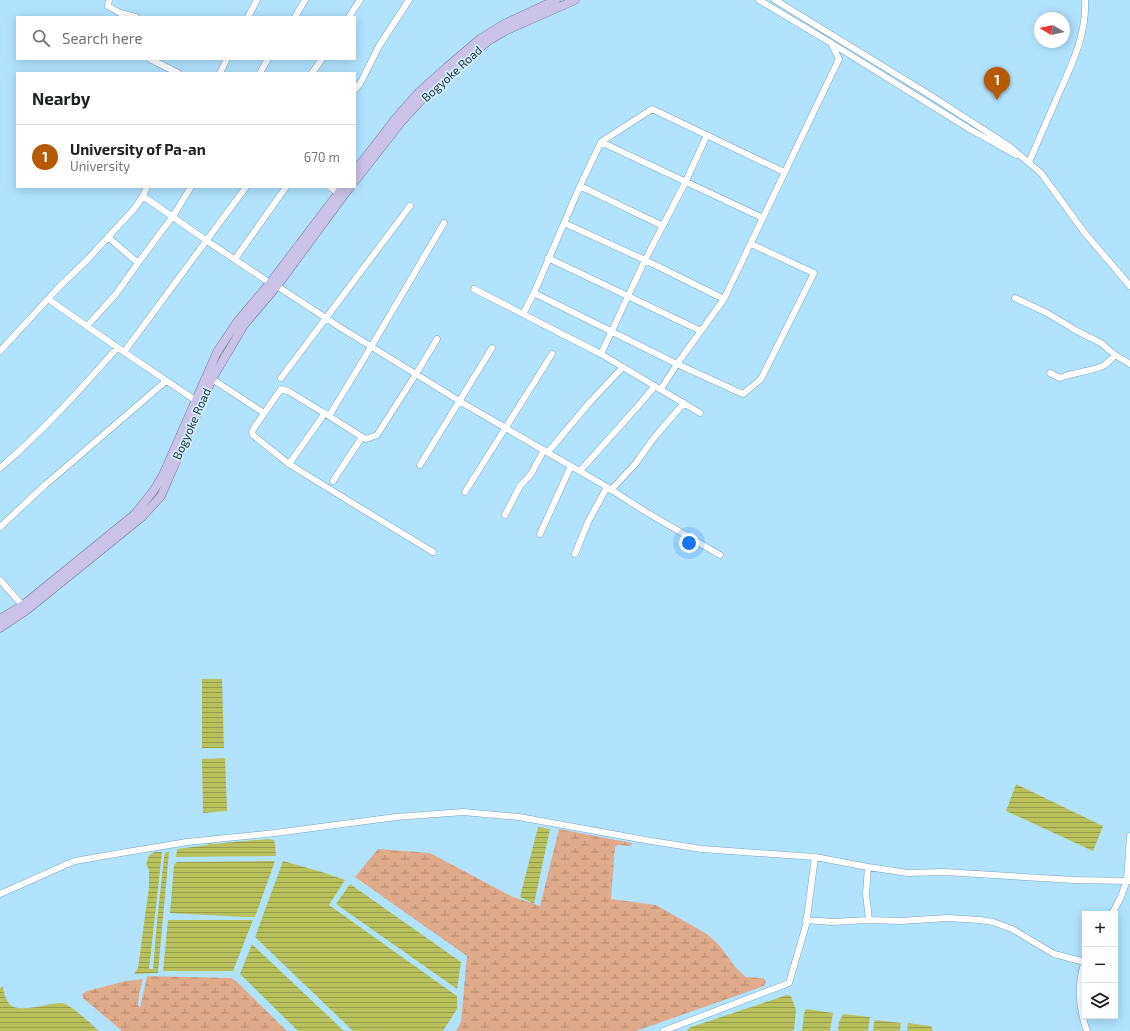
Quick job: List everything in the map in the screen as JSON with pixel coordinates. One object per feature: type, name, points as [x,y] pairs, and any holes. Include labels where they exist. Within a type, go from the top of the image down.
[{"type":"main road","name":"Bogyoke Road","points":[[356,170],[396,118],[420,92],[480,39],[504,24],[556,0]]},
{"type":"main road","name":"Bogyoke Road","points":[[356,180],[402,121],[446,77],[488,41],[506,31],[575,0]]},
{"type":"main road","name":"Bogyoke Road","points":[[0,628],[135,514],[144,504],[163,475],[198,402],[217,352],[237,322],[273,284],[349,188]]},
{"type":"main road","name":"Bogyoke Road","points":[[198,402],[244,325],[340,190]]},
{"type":"main road","name":"Bogyoke Road","points":[[0,619],[25,607]]},
{"type":"street","points":[[109,0],[108,6],[120,13],[132,16]]},
{"type":"street","points":[[249,16],[257,0]]},
{"type":"street","points":[[296,16],[305,0]]},
{"type":"street","points":[[350,16],[360,0]]},
{"type":"street","points":[[356,88],[379,46],[409,0]]},
{"type":"street","points":[[759,0],[971,130],[1029,162]]},
{"type":"street","points":[[775,0],[975,124],[1009,146],[1029,162],[1040,173],[1084,232],[1130,286]]},
{"type":"street","points":[[1029,162],[1075,58],[1082,31],[1085,0]]},
{"type":"street","points":[[785,15],[789,8]]},
{"type":"street","points":[[661,389],[677,364],[724,299],[839,59],[831,43]]},
{"type":"street","points":[[152,60],[176,72]]},
{"type":"street","points":[[220,72],[226,60]]},
{"type":"street","points":[[261,72],[267,60]]},
{"type":"street","points":[[313,72],[321,60]]},
{"type":"street","points":[[523,314],[534,293],[548,258],[601,142],[652,108],[784,172]]},
{"type":"street","points":[[971,130],[975,124]]},
{"type":"street","points":[[601,354],[707,135]]},
{"type":"street","points":[[601,142],[763,218]]},
{"type":"street","points":[[580,186],[662,226]]},
{"type":"street","points":[[0,351],[59,286],[88,259],[134,209],[147,188]]},
{"type":"street","points":[[87,326],[116,294],[173,216],[189,188]]},
{"type":"street","points":[[124,352],[245,188]]},
{"type":"street","points":[[235,259],[285,188]]},
{"type":"street","points":[[143,196],[207,241],[371,347],[459,401],[609,488],[720,555]]},
{"type":"street","points":[[281,378],[410,206]]},
{"type":"street","points":[[564,222],[646,260],[724,299]]},
{"type":"street","points":[[289,464],[327,415],[371,347],[444,223]]},
{"type":"street","points":[[108,237],[138,263]]},
{"type":"street","points":[[534,293],[677,364],[743,394],[761,379],[814,273],[751,244]]},
{"type":"street","points":[[548,258],[701,330]]},
{"type":"street","points":[[474,289],[601,354],[700,413]]},
{"type":"street","points":[[1015,298],[1048,313],[1077,331],[1102,343],[1115,355],[1130,364]]},
{"type":"street","points":[[48,299],[117,348],[198,402]]},
{"type":"street","points":[[433,552],[289,464],[253,435],[252,432],[281,390],[288,391],[362,437],[366,438],[377,435],[437,339]]},
{"type":"street","points":[[0,468],[20,451],[68,403],[117,348]]},
{"type":"street","points":[[420,465],[492,348]]},
{"type":"street","points":[[465,492],[552,354]]},
{"type":"street","points":[[1050,373],[1060,378],[1069,374],[1090,370],[1104,365],[1115,355]]},
{"type":"street","points":[[506,515],[520,486],[531,474],[546,451],[623,367]]},
{"type":"street","points":[[212,379],[264,414]]},
{"type":"street","points":[[0,527],[45,485],[166,381]]},
{"type":"street","points":[[580,471],[655,386]]},
{"type":"street","points":[[575,554],[588,522],[609,488],[636,463],[653,439],[684,403]]},
{"type":"street","points":[[333,481],[362,437]]},
{"type":"street","points":[[540,534],[571,466]]},
{"type":"street","points":[[0,580],[25,607]]},
{"type":"street","points":[[0,894],[65,864],[75,861],[187,842],[275,833],[396,817],[462,812],[519,817],[702,849],[815,857],[908,873],[944,872],[1074,880],[1128,881]]},
{"type":"street","points":[[1114,911],[1128,881],[1130,836]]},
{"type":"street","points":[[663,1031],[679,1028],[789,982],[806,920],[815,857]]},
{"type":"street","points":[[868,867],[866,894],[869,920]]},
{"type":"street","points":[[806,920],[832,922],[869,920],[900,921],[948,918],[980,920],[993,922],[1012,929],[1054,954],[1082,961]]},
{"type":"street","points":[[1082,972],[1080,1004],[1082,1018],[1087,1031]]},
{"type":"green space","points":[[559,829],[632,843],[631,846],[618,845],[615,847],[611,899],[656,905],[707,934],[719,945],[736,968],[746,977],[763,978],[766,981],[764,986],[636,1031],[456,1031],[461,1022],[467,956],[355,877],[378,849],[430,853],[513,897],[540,906]]},
{"type":"green space","points":[[147,976],[231,978],[236,981],[287,1031],[122,1031],[83,998],[82,994],[87,991],[126,981],[143,979],[139,994],[138,1005],[140,1008]]},
{"type":"shaded area","points":[[202,679],[222,679],[224,748],[202,748]]},
{"type":"shaded area","points":[[225,758],[227,811],[203,813],[202,759]]},
{"type":"shaded area","points":[[1016,784],[1103,826],[1093,851],[1006,811]]},
{"type":"shaded area","points":[[538,827],[550,829],[534,904],[520,897]]},
{"type":"shaded area","points":[[268,839],[274,840],[276,856],[176,857],[177,849],[208,845],[209,842],[212,844]]},
{"type":"shaded area","points":[[154,852],[162,852],[149,969],[153,969],[164,858],[165,853],[169,852],[158,973],[134,974],[138,968],[149,887],[149,870],[146,864],[149,856]]},
{"type":"shaded area","points":[[275,861],[255,917],[170,913],[174,865],[177,862]]},
{"type":"shaded area","points":[[283,861],[345,880],[329,905],[457,996],[457,1009],[443,1031],[353,1031],[255,937]]},
{"type":"shaded area","points":[[350,884],[461,962],[457,989],[336,904]]},
{"type":"shaded area","points":[[168,920],[253,920],[233,971],[163,971]]},
{"type":"shaded area","points":[[252,944],[344,1031],[298,1031],[240,974]]},
{"type":"shaded area","points":[[3,987],[6,999],[12,1006],[25,1008],[56,1003],[66,1004],[99,1031],[0,1031],[0,988]]},
{"type":"shaded area","points":[[787,995],[791,996],[796,1010],[794,1031],[686,1031],[691,1027]]},
{"type":"shaded area","points":[[806,1009],[833,1013],[830,1031],[802,1031],[804,1013]]},
{"type":"shaded area","points":[[843,1014],[870,1017],[868,1031],[838,1031],[839,1022]]},
{"type":"shaded area","points":[[876,1020],[901,1023],[900,1031],[873,1031],[874,1022]]},
{"type":"shaded area","points":[[908,1023],[931,1026],[933,1031],[907,1031]]},
{"type":"place","name":"University of Pa-an","points":[[997,100]]}]
